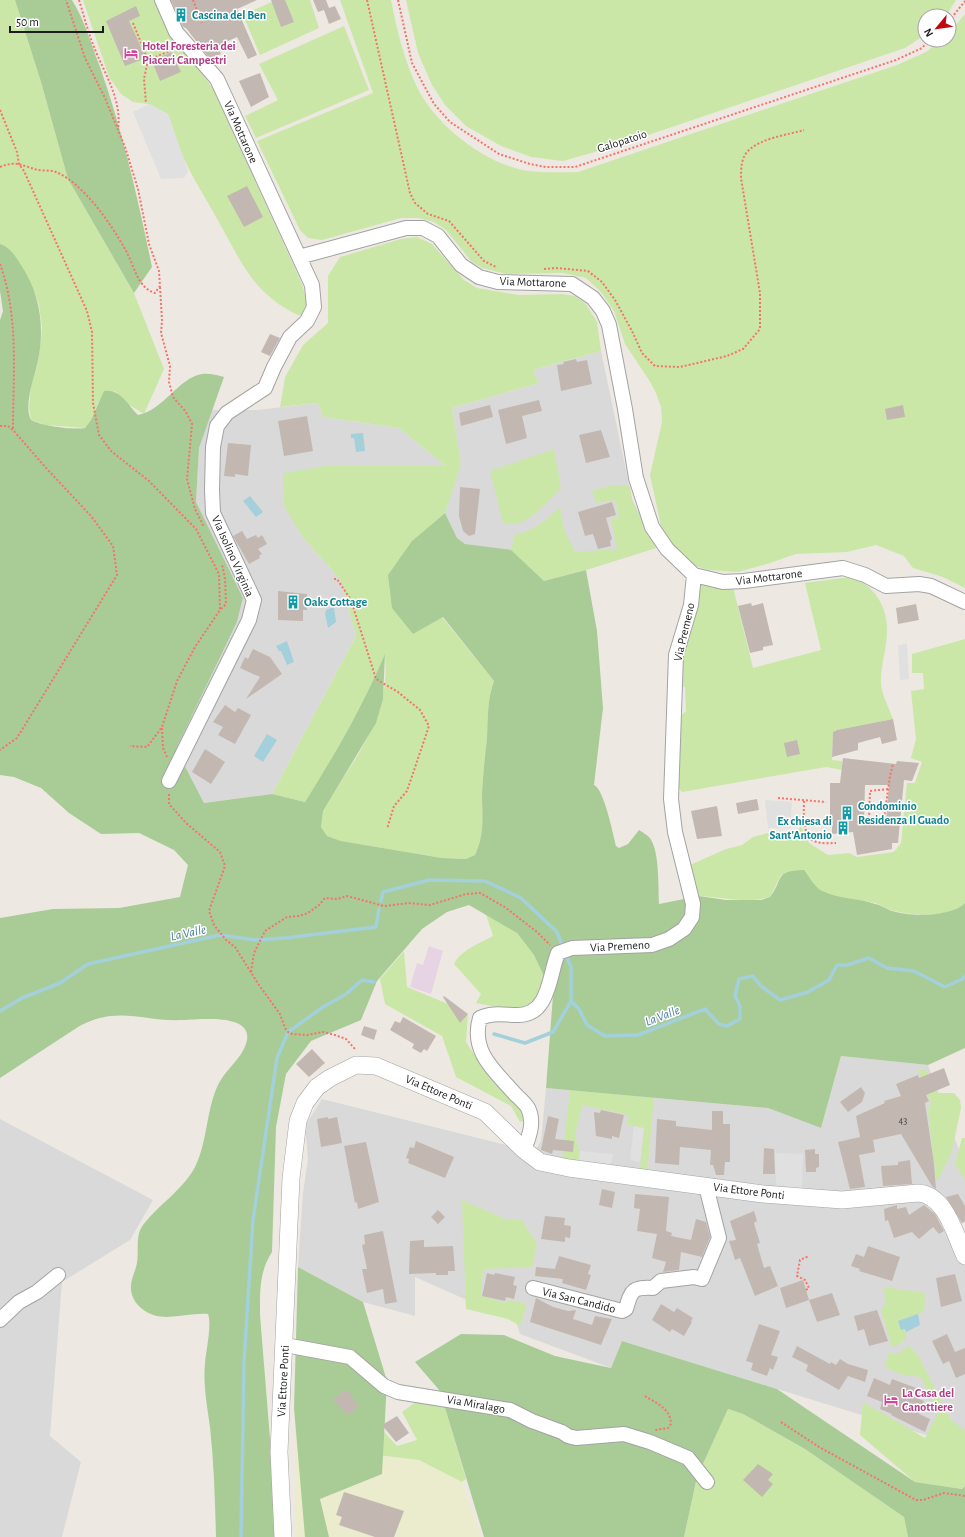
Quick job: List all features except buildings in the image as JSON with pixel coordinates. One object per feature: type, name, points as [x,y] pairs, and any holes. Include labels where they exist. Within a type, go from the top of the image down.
[{"type":"street","name":"Via Mottarone","points":[[162,0],[176,32],[217,78],[299,257],[406,228],[423,228],[438,236],[461,265],[479,278],[498,282],[572,284],[593,298],[603,311],[609,326],[625,409],[636,478],[652,527],[667,549],[694,575],[723,582],[744,581],[843,568],[865,575],[886,586],[919,584],[931,586],[965,602]]},
{"type":"street","name":"Via Isolino Virginia","points":[[171,776],[249,620],[254,600],[213,513],[213,447],[217,426],[227,413],[265,388],[290,337],[307,321],[314,308],[312,285],[299,257]]},
{"type":"street","name":"Via Premeno","points":[[561,954],[652,945],[669,939],[684,930],[692,917],[692,904],[675,832],[671,799],[676,655],[691,605],[694,575]]},
{"type":"street","points":[[524,1150],[531,1130],[528,1108],[485,1061],[480,1048],[477,1029],[480,1018],[488,1014],[523,1015],[537,1009],[546,993],[561,954]]},
{"type":"street","name":"Via Ettore Ponti","points":[[283,1537],[279,1452],[285,1345],[291,1178],[298,1120],[305,1103],[317,1088],[330,1078],[356,1065],[376,1066],[485,1112],[524,1150],[540,1162],[569,1168],[763,1194],[842,1200],[918,1193],[930,1195],[948,1217],[965,1256]]},
{"type":"street","name":"Via San Candido","points":[[533,1288],[622,1311],[626,1309],[629,1296],[639,1287],[653,1288],[661,1281],[694,1277],[702,1279],[719,1238],[706,1186]]},
{"type":"street","points":[[0,1320],[19,1302],[37,1292],[58,1275]]},
{"type":"street","name":"Via Miralago","points":[[285,1345],[350,1357],[384,1386],[398,1392],[510,1410],[532,1421],[576,1438],[624,1434],[650,1442],[688,1458],[707,1482]]},
{"type":"path","points":[[66,0],[85,58],[118,130],[138,189],[149,244],[159,271],[162,320],[161,334],[170,366],[169,382],[173,397],[186,412],[192,424],[187,479],[195,508],[205,529]]},
{"type":"path","points":[[79,0],[94,47],[115,93],[120,120],[118,130]]},
{"type":"path","points":[[193,0],[202,23]]},
{"type":"path","points":[[366,0],[410,193],[415,203],[428,214],[449,221],[484,261],[497,267]]},
{"type":"path","name":"Galopatoio","points":[[398,0],[412,63],[434,104],[450,122],[499,154],[530,164],[546,167],[575,167],[896,60],[922,48]]},
{"type":"path","points":[[957,11],[965,1]]},
{"type":"path","points":[[133,23],[148,60],[144,80],[146,103]]},
{"type":"path","points":[[148,60],[170,51]]},
{"type":"path","points":[[0,110],[17,152],[19,164],[24,171],[55,237],[87,312],[92,332],[93,403],[99,435],[111,451],[149,481],[196,529],[219,574],[220,610]]},
{"type":"path","points":[[541,269],[556,268],[588,271],[602,282],[632,330],[642,353],[655,366],[680,367],[727,356],[743,349],[760,329],[760,293],[741,178],[741,163],[747,151],[764,142],[804,130]]},
{"type":"path","points":[[0,167],[10,163],[19,164],[38,170],[54,171],[67,177],[84,192],[106,221],[126,250],[139,280],[147,291],[154,293],[160,286]]},
{"type":"path","points":[[0,264],[13,327],[13,430]]},
{"type":"path","points":[[0,426],[8,426],[13,430],[91,516],[113,546],[117,575],[17,738],[0,750]]},
{"type":"path","points":[[130,746],[147,747],[162,727],[177,682],[195,647],[220,610],[226,604],[225,579],[219,558]]},
{"type":"path","points":[[334,579],[338,579],[351,600],[376,679],[398,692],[420,710],[429,726],[407,791],[394,806],[387,829]]},
{"type":"path","points":[[162,727],[163,748],[171,776]]},
{"type":"path","points":[[888,789],[870,791],[870,821],[884,819],[893,764]]},
{"type":"path","points":[[778,798],[826,802]]},
{"type":"path","points":[[804,801],[804,826],[810,838],[815,842],[836,843]]},
{"type":"path","points":[[174,810],[186,823],[220,852],[226,866],[209,911],[215,928],[235,947],[251,973],[280,1014],[288,1032],[292,1034],[323,1032],[335,1035],[346,1039],[355,1049]]},
{"type":"path","points":[[251,973],[254,954],[265,931],[287,917],[299,916],[308,913],[319,905],[325,898],[337,899],[346,896],[384,906],[408,903],[430,905],[466,894],[480,893],[506,908],[531,927],[561,954]]},
{"type":"path","points":[[806,1290],[809,1288],[806,1280],[797,1276],[800,1260],[809,1256]]},
{"type":"path","points":[[645,1396],[664,1407],[671,1419],[671,1424],[668,1428],[654,1430]]},
{"type":"path","points":[[781,1422],[819,1447],[916,1500],[923,1500],[944,1492],[965,1496]]},
{"type":"shaded area","points":[[149,104],[168,114],[188,171],[184,178],[161,179],[133,112]]},
{"type":"shaded area","points":[[601,351],[632,499],[656,548],[586,570],[511,551],[465,544],[457,538],[445,513],[460,464],[452,408],[539,383],[533,370]]},
{"type":"shaded area","points":[[318,403],[323,417],[399,428],[446,466],[325,466],[304,539],[340,579],[356,636],[272,794],[204,803],[176,749],[237,622],[243,598],[196,503],[199,448],[210,410],[257,410]]},
{"type":"shaded area","points":[[907,644],[909,679],[900,680],[898,645]]},
{"type":"shaded area","points":[[765,800],[792,802],[790,828],[768,828]]},
{"type":"shaded area","points":[[429,946],[443,951],[431,994],[410,987],[417,963],[423,965]]},
{"type":"shaded area","points":[[841,1056],[928,1065],[965,1166],[965,1222],[953,1228],[965,1255],[965,1441],[942,1440],[622,1341],[611,1368],[520,1334],[516,1322],[415,1277],[415,1316],[363,1302],[298,1267],[303,1193],[308,1159],[305,1126],[322,1099],[534,1152],[541,1141],[546,1088],[768,1108],[821,1128]]},
{"type":"shaded area","points":[[0,1119],[153,1200],[130,1240],[62,1282],[50,1436],[81,1462],[62,1537],[0,1537]]},
{"type":"shaded area","points":[[634,1126],[644,1128],[640,1162],[630,1160]]},
{"type":"shaded area","points":[[580,1151],[613,1154],[611,1166],[579,1163]]},
{"type":"shaded area","points":[[775,1153],[803,1154],[802,1189],[776,1185]]},
{"type":"green space","points":[[0,0],[15,0],[41,82],[68,179],[134,293],[164,369],[144,414],[128,404],[115,391],[99,401],[91,420],[85,428],[46,425],[31,420],[29,408],[31,385],[38,360],[42,327],[39,305],[35,293],[0,244]]},
{"type":"green space","points":[[15,0],[72,0],[84,24],[108,91],[123,141],[152,267],[134,293],[68,179],[41,82]]},
{"type":"green space","points":[[83,0],[155,0],[167,28],[184,48],[214,90],[302,284],[308,306],[300,316],[270,298],[259,287],[242,263],[183,157],[168,114],[149,104],[133,102],[121,94],[109,77]]},
{"type":"green space","points":[[276,0],[310,0],[319,28],[260,55],[243,15]]},
{"type":"green space","points":[[340,0],[391,0],[401,45],[417,87],[436,116],[464,141],[496,161],[513,167],[529,171],[578,172],[897,65],[926,52],[931,48],[957,48],[957,24],[965,14],[965,588],[943,577],[913,568],[904,556],[876,545],[847,552],[796,554],[738,572],[709,570],[692,565],[676,550],[661,526],[650,475],[662,422],[661,407],[656,393],[625,344],[614,311],[601,292],[586,278],[563,273],[506,274],[482,268],[472,262],[446,230],[434,222],[419,218],[401,218],[322,240],[308,238],[300,230],[257,141],[373,93]]},
{"type":"green space","points":[[406,0],[956,0],[951,8],[917,8],[917,40],[905,48],[616,146],[563,161],[531,157],[501,146],[466,126],[445,105],[432,85],[418,53]]},
{"type":"green space","points":[[344,26],[369,90],[256,138],[245,116],[278,100],[259,64]]},
{"type":"green space","points":[[417,237],[432,244],[464,280],[477,288],[519,295],[562,294],[575,296],[586,304],[597,322],[601,351],[533,370],[539,383],[452,408],[461,464],[445,513],[412,541],[412,634],[442,617],[494,681],[488,709],[487,738],[483,772],[482,832],[475,855],[466,859],[442,858],[341,841],[327,836],[321,827],[323,811],[368,738],[376,719],[382,700],[385,678],[385,655],[367,696],[305,802],[272,794],[356,636],[340,579],[304,539],[284,506],[283,473],[325,466],[446,466],[399,428],[323,417],[318,403],[280,407],[285,377],[303,345],[328,323],[328,276],[340,257],[401,239]]},
{"type":"green space","points":[[0,244],[7,247],[17,259],[33,287],[37,299],[41,323],[41,336],[37,367],[30,390],[28,407],[31,420],[57,427],[85,428],[91,420],[104,391],[115,392],[127,402],[138,415],[156,407],[178,387],[193,377],[207,374],[224,377],[199,448],[196,502],[243,598],[237,622],[176,749],[204,803],[272,794],[305,802],[348,730],[385,654],[383,699],[376,723],[323,811],[321,827],[327,836],[341,841],[442,858],[466,859],[475,855],[482,832],[483,772],[487,738],[488,709],[494,681],[443,617],[413,634],[392,608],[388,575],[412,541],[445,513],[457,538],[465,544],[511,550],[544,581],[586,570],[597,631],[603,708],[594,785],[598,788],[605,803],[616,846],[619,848],[628,844],[639,830],[649,837],[653,843],[657,859],[659,904],[699,896],[726,900],[761,900],[770,897],[784,874],[804,870],[819,889],[828,894],[882,906],[900,913],[920,915],[941,913],[959,908],[965,903],[965,1048],[928,1065],[841,1056],[821,1128],[768,1108],[546,1088],[553,995],[534,955],[517,933],[469,905],[447,912],[422,929],[377,981],[361,1020],[311,1041],[286,1074],[276,1127],[272,1252],[262,1275],[260,1298],[260,1315],[278,1537],[216,1537],[215,1495],[205,1379],[205,1363],[209,1331],[208,1314],[173,1317],[156,1316],[148,1313],[139,1306],[134,1300],[131,1290],[132,1280],[138,1259],[138,1239],[141,1229],[149,1217],[184,1183],[195,1167],[202,1146],[215,1093],[221,1079],[241,1054],[247,1040],[246,1031],[240,1025],[230,1021],[218,1019],[169,1020],[130,1016],[105,1017],[92,1020],[78,1027],[0,1078],[0,918],[53,909],[119,908],[180,897],[188,865],[174,850],[139,833],[101,834],[69,813],[41,788],[14,777],[0,775],[0,320],[3,311],[0,291]]},
{"type":"green space","points":[[554,449],[561,488],[543,507],[528,519],[520,523],[503,523],[490,471]]},
{"type":"green space","points":[[612,485],[630,486],[632,500],[656,548],[586,570],[544,581],[511,551],[514,535],[539,525],[560,507],[564,529],[575,552],[617,549],[611,519],[619,517],[615,500],[596,503],[592,491]]},
{"type":"green space","points":[[850,577],[859,580],[873,591],[885,613],[887,622],[887,638],[881,684],[884,697],[893,719],[833,732],[832,760],[842,761],[842,770],[826,767],[682,792],[677,786],[677,719],[686,711],[685,687],[682,686],[682,650],[697,587],[702,583],[708,586],[733,587],[753,668],[821,650],[805,583]]},
{"type":"green space","points":[[965,639],[965,903],[958,908],[941,913],[922,915],[903,913],[890,910],[875,903],[838,897],[820,891],[805,872],[781,875],[770,897],[743,900],[699,896],[690,865],[726,849],[742,845],[753,837],[768,833],[796,833],[801,826],[809,843],[828,855],[849,853],[857,857],[894,852],[901,843],[907,783],[915,783],[922,762],[911,758],[916,739],[911,691],[924,689],[923,673],[912,673],[912,654]]},
{"type":"green space","points":[[486,914],[517,933],[534,955],[546,979],[539,997],[526,1007],[510,1009],[476,1003],[481,994],[454,964],[466,951],[493,936]]},
{"type":"green space","points":[[404,951],[407,987],[453,1006],[468,1014],[466,1042],[483,1068],[521,1109],[525,1120],[520,1122],[511,1106],[456,1077],[442,1036],[385,1004],[380,979]]},
{"type":"green space","points":[[925,1069],[938,1093],[954,1093],[960,1100],[961,1108],[952,1151],[939,1178],[936,1179],[936,1163],[922,1162],[921,1156],[933,1154],[928,1110],[931,1103],[918,1070]]},
{"type":"green space","points":[[570,1090],[654,1098],[647,1171],[640,1169],[644,1128],[627,1125],[629,1115],[582,1105],[575,1136],[580,1153],[579,1163],[562,1160]]},
{"type":"green space","points":[[962,1138],[965,1138],[965,1180],[955,1164]]},
{"type":"green space","points":[[462,1200],[505,1219],[522,1220],[537,1244],[532,1267],[483,1269],[481,1296],[506,1303],[508,1300],[527,1304],[520,1326],[508,1319],[466,1309]]},
{"type":"green space","points":[[298,1267],[363,1302],[387,1381],[382,1474],[320,1499],[329,1537],[305,1537],[294,1408]]},
{"type":"green space","points":[[884,1287],[925,1293],[924,1312],[898,1321],[907,1335],[905,1340],[892,1348],[881,1309],[885,1305]]},
{"type":"green space","points":[[461,1334],[504,1335],[555,1356],[611,1368],[622,1341],[777,1389],[915,1482],[962,1489],[965,1486],[965,1537],[908,1537],[904,1517],[805,1449],[743,1414],[728,1409],[697,1477],[684,1537],[484,1537],[440,1391],[415,1362]]},
{"type":"green space","points":[[909,1345],[919,1357],[951,1420],[965,1431],[965,1486],[962,1489],[915,1482],[860,1435],[863,1402],[925,1438],[938,1413],[921,1377],[902,1375],[885,1367],[888,1354],[899,1353]]},
{"type":"green space","points":[[295,1354],[369,1454],[419,1460],[462,1482],[481,1537],[295,1537]]},
{"type":"green space","points":[[417,1401],[444,1404],[466,1479],[462,1482],[419,1460],[369,1454],[375,1422],[397,1446],[417,1440],[402,1412]]},
{"type":"green space","points":[[728,1409],[743,1414],[805,1449],[904,1517],[908,1537],[684,1537],[697,1477]]},
{"type":"water","points":[[363,433],[365,451],[356,452],[354,438],[351,438],[351,434]]},
{"type":"water","points":[[250,496],[263,512],[256,517],[243,501]]},
{"type":"water","points":[[334,607],[336,622],[328,628],[325,613],[326,610]]},
{"type":"water","points":[[287,641],[294,662],[287,665],[281,651],[279,651],[276,646]]},
{"type":"water","points":[[267,734],[277,740],[263,762],[254,756]]},
{"type":"water","points":[[918,1314],[920,1325],[906,1332],[905,1329],[901,1330],[898,1321]]},
{"type":"waterway","name":"La Valle","points":[[381,901],[383,892],[429,880],[485,881],[521,898],[557,932],[563,947]]},
{"type":"waterway","name":"La Valle","points":[[0,1011],[22,998],[60,983],[88,964],[220,935],[255,940],[285,938],[376,927],[379,909]]},
{"type":"waterway","name":"La Valle","points":[[565,953],[571,967],[571,1001],[579,1009],[587,1025],[605,1036],[638,1035],[705,1009],[719,1024],[727,1026],[740,1019],[740,1006],[735,996],[739,979],[753,976],[761,986],[780,1000],[808,992],[829,980],[837,965],[847,965],[869,958],[887,968],[914,971],[945,987],[965,976]]},
{"type":"waterway","points":[[241,1537],[244,1362],[253,1220],[277,1058],[288,1032],[323,1007],[346,994],[362,980],[374,982]]},
{"type":"waterway","points":[[494,1034],[525,1043],[553,1032],[571,1001]]},
{"type":"place","name":"Cascina del Ben","points":[[181,15]]},
{"type":"place","name":"Hotel Foresteria dei Piaceri Campestri","points":[[131,53]]},
{"type":"place","name":"Oaks Cottage","points":[[293,602]]},
{"type":"place","name":"Condominio Residenza Il Guado","points":[[847,813]]},
{"type":"place","name":"Ex chiesa di Sant'Antonio","points":[[843,828]]},
{"type":"place","name":"La Casa del Canottiere","points":[[891,1400]]}]
